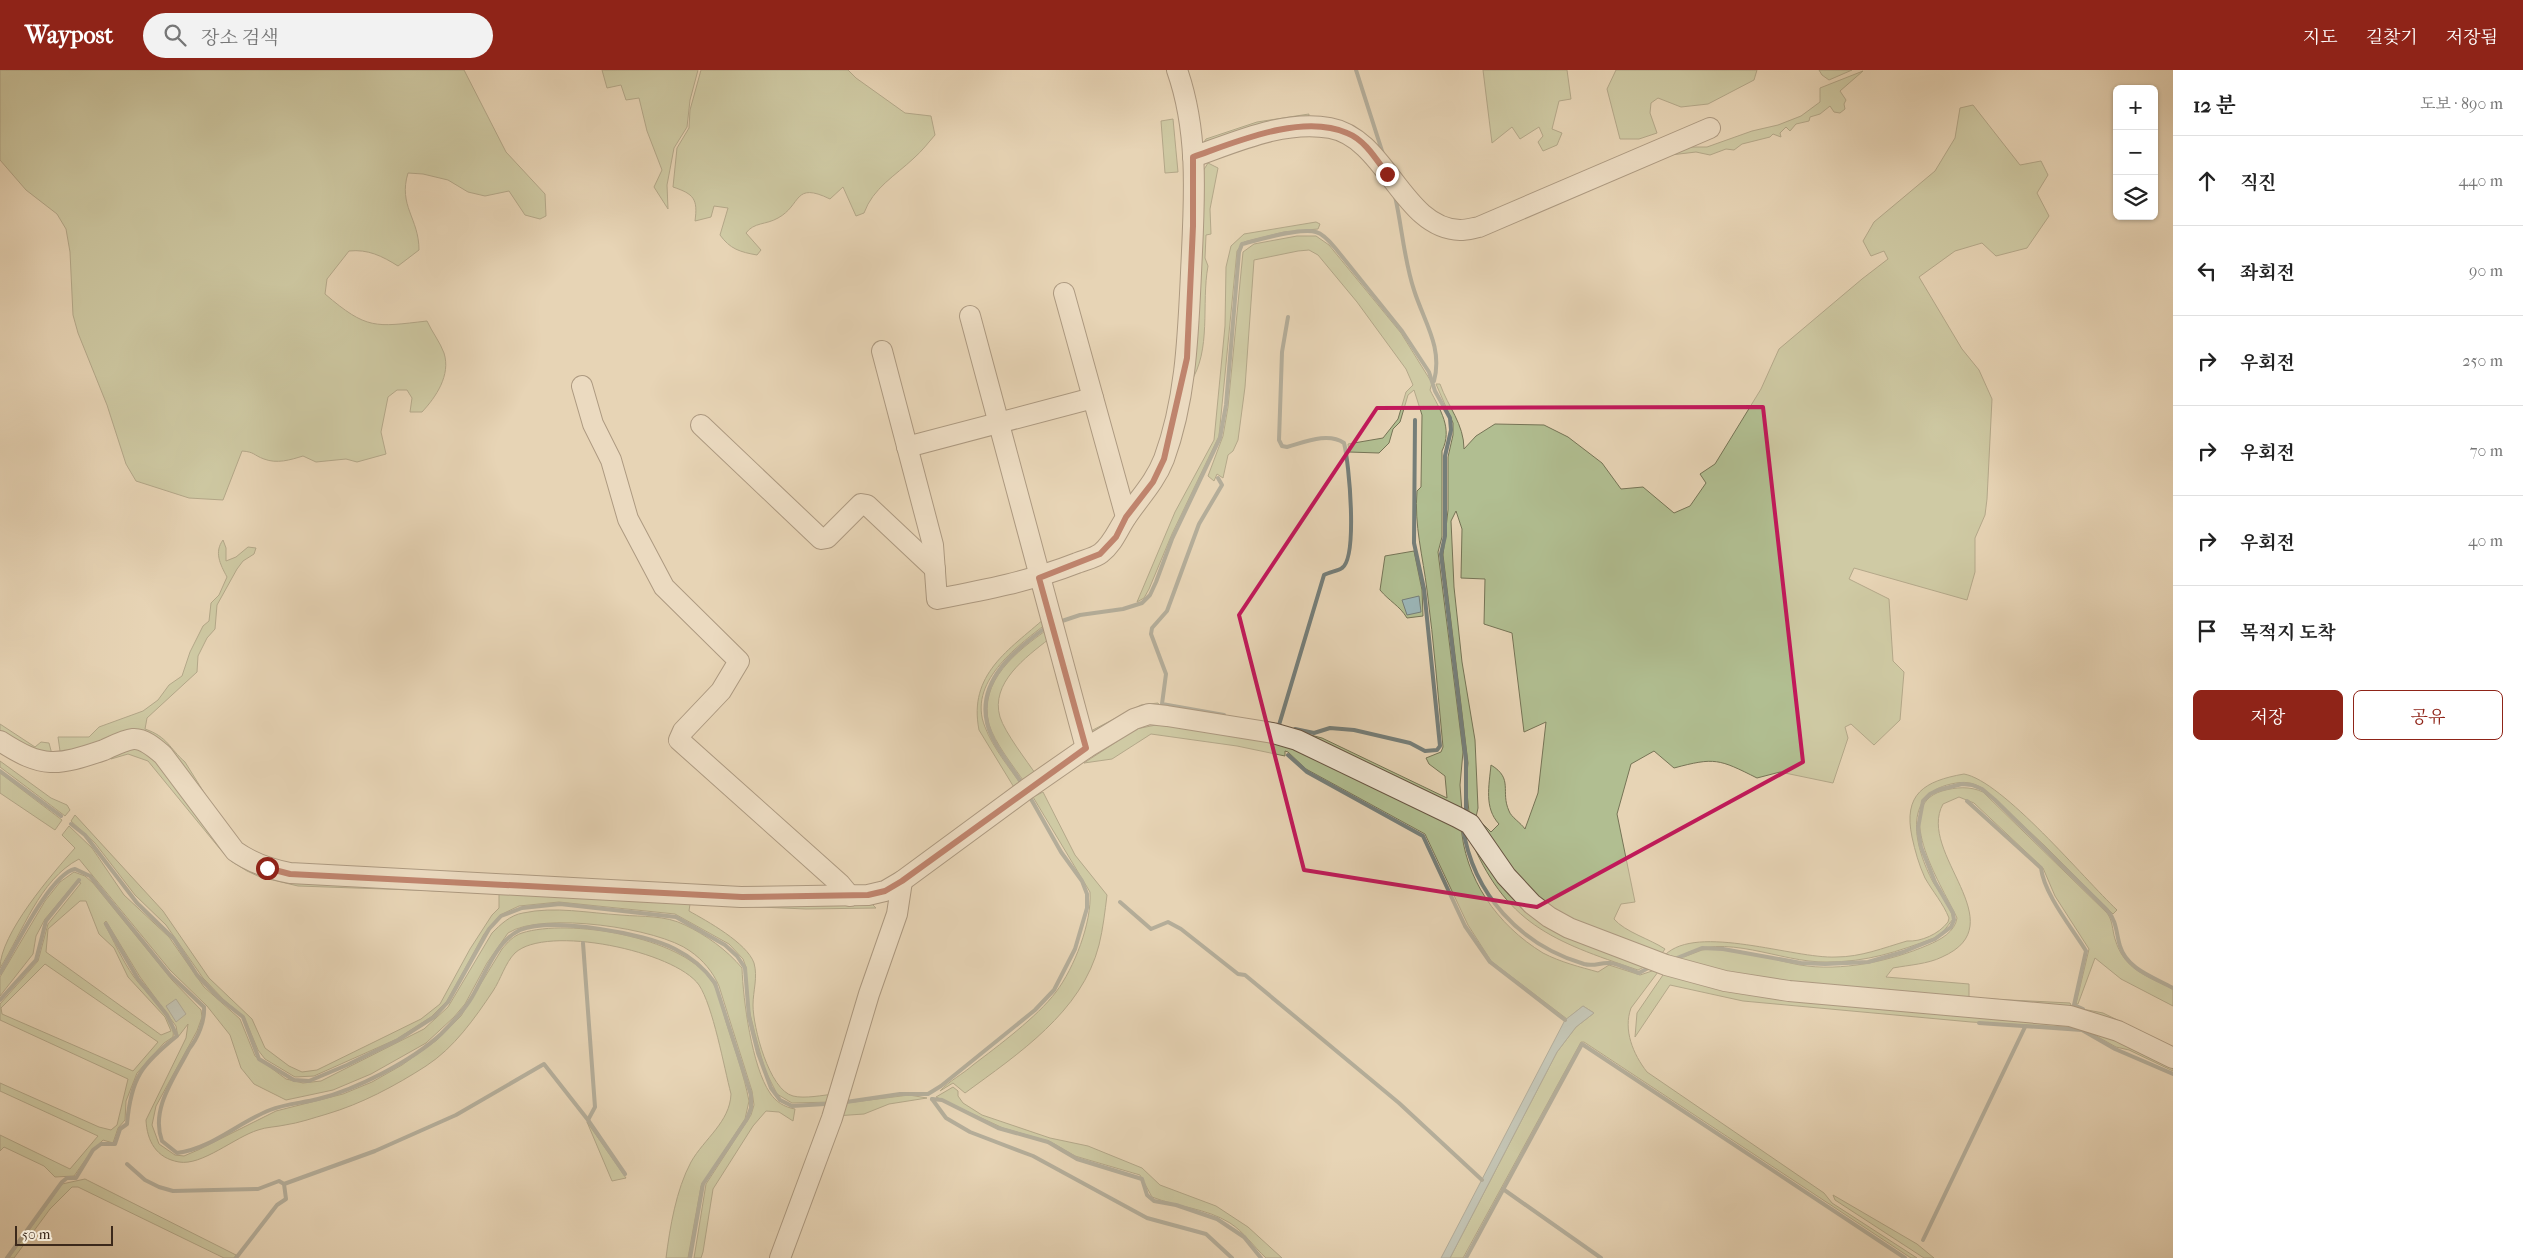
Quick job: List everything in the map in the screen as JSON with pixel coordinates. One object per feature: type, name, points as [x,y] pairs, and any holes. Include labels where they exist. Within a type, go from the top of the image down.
[{"type":"street","points":[[882,351],[933,545],[938,599],[1039,578],[1100,554],[1116,537],[1126,517],[1153,482],[1164,459],[1181,393],[1187,358],[1193,226],[1193,157],[1190,114],[1177,70]]},
{"type":"street","points":[[1193,157],[1270,130],[1328,128],[1348,133],[1363,143],[1427,217],[1444,226],[1460,230],[1479,227],[1710,128]]},
{"type":"street","points":[[1064,293],[1126,517]]},
{"type":"street","points":[[970,316],[1086,748]]},
{"type":"street","points":[[582,386],[594,424],[612,460],[628,519],[664,587],[739,661],[721,692],[683,731],[680,740],[840,884],[850,896]]},
{"type":"street","points":[[907,447],[1093,398]]},
{"type":"street","points":[[702,425],[821,538],[827,538],[861,504],[867,505],[935,569]]},
{"type":"street","points":[[0,741],[18,753],[44,763],[75,760],[134,739],[149,744],[163,755],[235,851],[255,863],[290,874],[742,897],[850,896],[885,891],[902,881],[1086,748],[1134,719],[1149,714],[1273,733],[1323,752],[1470,824],[1506,876],[1532,904],[1549,917],[1569,928],[1666,965],[1725,981],[1790,991],[2076,1017],[2118,1031],[2173,1058]]},
{"type":"street","points":[[780,1258],[832,1118],[869,994],[898,914],[902,881]]},
{"type":"highlighted area","points":[[1763,407],[1803,762],[1537,907],[1304,870],[1239,615],[1377,408]]},
{"type":"green space","points":[[0,70],[464,70],[506,152],[545,194],[546,216],[540,219],[525,215],[509,191],[485,196],[468,192],[448,180],[423,174],[408,173],[406,184],[407,203],[416,229],[419,250],[398,266],[375,254],[349,251],[327,279],[325,294],[351,314],[372,323],[383,325],[427,321],[444,353],[446,361],[444,377],[437,393],[422,412],[410,412],[412,398],[407,390],[397,390],[388,397],[381,432],[386,454],[357,462],[346,459],[316,462],[303,456],[274,461],[242,451],[223,500],[189,498],[136,481],[126,464],[107,405],[78,333],[73,315],[70,252],[66,229],[57,214],[26,190],[0,160]]},
{"type":"green space","points":[[602,70],[698,70],[690,100],[687,127],[674,148],[667,185],[668,209],[654,187],[662,170],[647,131],[639,98],[626,100],[621,85],[607,88]]},
{"type":"green space","points":[[701,70],[848,70],[856,78],[905,113],[931,116],[935,135],[917,155],[879,189],[864,213],[856,216],[843,187],[830,199],[818,194],[804,194],[799,197],[786,213],[769,222],[749,229],[746,233],[761,250],[757,255],[745,253],[732,247],[720,235],[728,208],[714,206],[711,217],[695,221],[696,207],[693,198],[686,192],[673,187],[677,148],[689,128],[690,110]]},
{"type":"green space","points":[[1483,70],[1567,70],[1571,99],[1559,101],[1552,129],[1562,133],[1557,145],[1543,151],[1538,142],[1543,136],[1539,127],[1520,139],[1512,127],[1492,143]]},
{"type":"green space","points":[[1616,70],[1757,70],[1754,80],[1708,104],[1681,107],[1658,98],[1651,103],[1650,113],[1657,133],[1639,139],[1620,139],[1607,89]]},
{"type":"green space","points":[[1819,70],[1852,70],[1829,80]]},
{"type":"green space","points":[[1863,71],[1840,91],[1846,100],[1844,104],[1845,109],[1840,113],[1834,112],[1830,106],[1820,114],[1810,117],[1809,121],[1796,124],[1790,131],[1786,127],[1780,133],[1781,137],[1773,134],[1770,137],[1742,144],[1734,150],[1726,149],[1710,155],[1696,152],[1662,156],[1681,147],[1707,147],[1801,116],[1820,102],[1820,88]]},
{"type":"green space","points":[[1973,105],[2020,165],[2041,161],[2048,175],[2037,193],[2049,216],[2027,248],[1996,256],[1982,243],[1955,251],[1919,277],[1962,349],[1979,370],[1992,399],[1987,499],[1985,515],[1975,538],[1975,572],[1967,600],[1854,568],[1849,579],[1889,599],[1893,661],[1904,672],[1900,720],[1874,745],[1851,724],[1845,727],[1848,738],[1833,783],[1780,772],[1757,778],[1734,767],[1708,761],[1674,768],[1654,751],[1631,764],[1617,814],[1635,902],[1621,904],[1614,919],[1624,928],[1665,949],[1658,959],[1538,902],[1469,812],[1466,783],[1468,763],[1443,555],[1448,510],[1448,457],[1453,435],[1453,423],[1436,384],[1440,384],[1459,424],[1464,449],[1476,436],[1495,424],[1544,425],[1568,437],[1602,463],[1621,489],[1643,487],[1674,513],[1690,506],[1706,483],[1700,474],[1715,464],[1761,389],[1779,349],[1888,259],[1884,251],[1871,256],[1863,241],[1874,222],[1935,171],[1955,138],[1960,108]],"holes":[[[1456,511],[1462,529],[1461,578],[1485,579],[1484,624],[1512,633],[1524,732],[1546,722],[1538,793],[1525,829],[1510,813],[1504,780],[1498,770],[1491,765],[1489,804],[1494,818],[1499,824],[1491,832],[1476,817],[1478,808],[1475,740],[1462,662],[1454,587],[1451,521]]]},
{"type":"green space","points":[[1309,114],[1308,123],[1207,144],[1204,142],[1206,139],[1257,122]]},
{"type":"green space","points":[[1173,119],[1178,172],[1165,173],[1161,121]]},
{"type":"green space","points":[[1208,163],[1218,168],[1210,209],[1211,234],[1206,235],[1205,258],[1208,266],[1204,341],[1197,370],[1190,383],[1203,171]]},
{"type":"green space","points":[[1316,222],[1320,224],[1318,229],[1284,232],[1244,242],[1237,251],[1219,436],[1172,534],[1149,589],[1144,598],[1137,602],[1175,512],[1214,440],[1225,326],[1226,267],[1231,246],[1244,234]]},
{"type":"green space","points":[[1297,236],[1316,236],[1329,245],[1401,333],[1432,383],[1430,390],[1444,419],[1446,435],[1442,451],[1442,537],[1438,552],[1463,752],[1460,785],[1462,812],[1318,742],[1156,711],[1090,742],[1087,733],[1141,705],[1158,703],[1160,706],[1280,727],[1322,738],[1447,798],[1445,776],[1429,764],[1426,758],[1441,752],[1443,747],[1432,630],[1419,541],[1416,504],[1417,491],[1421,487],[1422,415],[1414,390],[1408,395],[1400,422],[1393,429],[1389,443],[1379,453],[1349,452],[1348,444],[1383,438],[1398,419],[1406,392],[1413,385],[1406,369],[1357,302],[1318,255],[1309,250],[1254,260],[1245,387],[1238,440],[1233,451],[1228,455],[1223,478],[1217,474],[1214,481],[1208,476],[1223,436],[1228,407],[1243,252],[1254,244]]},
{"type":"green space","points":[[223,540],[226,548],[226,561],[236,557],[248,547],[256,548],[254,554],[243,561],[237,569],[217,605],[215,629],[207,638],[198,656],[197,672],[147,718],[145,729],[164,739],[185,762],[233,839],[251,856],[272,866],[246,856],[231,842],[180,768],[166,752],[152,741],[138,736],[128,737],[109,742],[81,754],[61,758],[58,737],[89,737],[99,727],[143,711],[158,700],[169,685],[182,676],[190,652],[203,626],[209,621],[211,603],[219,595],[227,577],[218,554]]},
{"type":"green space","points":[[1414,551],[1422,590],[1423,616],[1407,618],[1380,590],[1385,556]]},
{"type":"green space","points":[[1045,618],[1046,624],[1009,655],[998,668],[988,681],[983,696],[981,711],[985,727],[997,750],[1022,786],[1015,789],[979,730],[977,710],[980,693],[994,665]]},
{"type":"green space","points":[[1048,629],[1049,639],[1030,654],[1005,682],[1000,693],[998,705],[1000,717],[1006,731],[1037,776],[1025,783],[995,739],[989,724],[987,708],[989,694],[995,681],[1013,657]]},
{"type":"green space","points":[[0,724],[35,747],[41,742],[49,743],[53,758],[0,737]]},
{"type":"green space","points":[[1161,724],[1280,742],[1461,824],[1463,844],[1476,881],[1498,914],[1526,942],[1556,959],[1598,972],[1609,965],[1640,975],[1661,968],[1631,1008],[1629,1016],[1628,1025],[1631,1042],[1637,1058],[1647,1072],[1824,1193],[1832,1203],[1917,1258],[1911,1258],[1584,1042],[1581,1042],[1463,1258],[1450,1258],[1557,1052],[1576,1027],[1594,1013],[1583,1006],[1567,1019],[1491,961],[1468,925],[1425,834],[1306,769],[1288,752],[1285,751],[1285,756],[1237,746],[1151,734],[1112,759],[1084,763],[1136,729]]},
{"type":"green space","points":[[131,747],[152,754],[239,860],[869,901],[876,908],[806,909],[690,904],[689,911],[735,940],[750,955],[754,963],[753,1005],[756,1028],[764,1056],[777,1082],[784,1091],[793,1096],[808,1097],[835,1094],[833,1102],[792,1103],[777,1094],[765,1070],[755,1034],[748,1005],[746,967],[743,959],[729,944],[675,914],[559,902],[519,906],[500,915],[484,934],[447,1001],[431,1017],[397,1039],[314,1076],[295,1077],[265,1059],[258,1050],[244,1017],[203,978],[166,925],[135,895],[95,843],[71,821],[75,815],[163,911],[209,978],[252,1019],[265,1048],[289,1066],[302,1072],[317,1070],[421,1019],[440,1004],[470,949],[492,915],[499,908],[499,893],[298,886],[260,877],[231,861],[148,761],[128,754],[111,759],[115,752]]},
{"type":"green space","points":[[0,761],[51,798],[67,805],[70,810],[65,816],[0,767]]},
{"type":"green space","points":[[0,773],[62,820],[55,830],[0,793]]},
{"type":"green space","points":[[1964,774],[1980,781],[2000,794],[2021,812],[2117,910],[2113,914],[2044,845],[1984,789],[1968,783],[1960,783],[1935,790],[1925,799],[1919,811],[1916,824],[1921,854],[1933,882],[1947,904],[1953,919],[1943,932],[1934,938],[1882,955],[1842,962],[1809,961],[1734,947],[1698,949],[1681,956],[1684,957],[1702,950],[1725,949],[1751,953],[1800,965],[1832,967],[1865,964],[1882,960],[1914,951],[1937,941],[1950,931],[1957,918],[1925,850],[1920,831],[1920,814],[1927,800],[1942,791],[1968,788],[1983,792],[2107,913],[2119,950],[2124,958],[2138,971],[2173,989],[2173,1006],[2121,979],[2095,958],[2078,1004],[2076,1004],[2089,949],[2055,896],[2043,868],[1974,803],[1959,797],[1943,804],[1938,823],[1942,844],[1968,907],[1970,926],[1962,943],[1942,957],[1925,963],[1893,968],[1886,977],[1969,984],[1969,998],[2070,1003],[2072,1007],[2103,1013],[2173,1047],[2123,1029],[1743,979],[1665,955],[1680,946],[1699,942],[1722,942],[1818,956],[1845,957],[1872,952],[1935,934],[1948,922],[1949,918],[1925,878],[1919,863],[1912,837],[1911,810],[1914,800],[1928,786],[1950,777]]},
{"type":"green space","points":[[1043,792],[1075,855],[1107,895],[1099,945],[1091,969],[1063,1011],[1046,1030],[1026,1047],[965,1093],[953,1083],[940,1091],[1017,1031],[1048,1002],[1069,971],[1085,931],[1090,904],[1090,892],[1033,797]]},
{"type":"green space","points":[[69,826],[92,848],[124,895],[169,937],[204,987],[240,1019],[255,1056],[286,1079],[303,1083],[321,1081],[424,1029],[448,1007],[492,933],[514,916],[535,911],[559,910],[654,917],[677,922],[701,933],[723,949],[742,968],[744,997],[753,1050],[758,1067],[772,1096],[781,1104],[795,1109],[793,1121],[779,1112],[766,1111],[753,1126],[713,1189],[703,1252],[701,1258],[694,1258],[706,1184],[751,1115],[754,1105],[752,1091],[719,986],[711,971],[699,958],[675,943],[628,929],[572,923],[546,923],[524,927],[508,933],[487,963],[465,1004],[426,1043],[371,1074],[333,1090],[286,1100],[254,1084],[241,1068],[230,1035],[207,1006],[170,970],[79,859],[65,868],[42,893],[0,968],[2,954],[18,922],[41,888],[75,848],[62,835]]},
{"type":"green space","points":[[1469,835],[1498,877],[1648,965],[1638,970],[1608,960],[1556,938],[1535,925],[1516,909],[1499,890],[1483,865]]},
{"type":"green space","points":[[74,872],[85,876],[93,883],[172,980],[201,1010],[202,1017],[197,1031],[156,1106],[152,1125],[159,1144],[175,1155],[184,1156],[198,1150],[276,1111],[343,1094],[372,1082],[402,1065],[437,1040],[461,1016],[502,949],[511,939],[519,934],[542,929],[594,930],[650,942],[675,952],[696,964],[710,979],[716,989],[749,1101],[745,1119],[701,1186],[688,1258],[666,1258],[669,1234],[681,1184],[691,1162],[716,1130],[730,1104],[731,1094],[718,1037],[709,1007],[699,985],[685,973],[638,952],[610,945],[581,941],[553,941],[531,945],[515,953],[493,991],[471,1022],[446,1050],[426,1066],[378,1094],[340,1110],[296,1123],[264,1128],[198,1160],[179,1162],[164,1157],[154,1147],[148,1135],[146,1120],[186,1038],[188,1024],[178,1037],[176,1026],[140,977],[106,921],[104,923],[130,971],[170,1022],[173,1037],[164,1043],[137,1073],[126,1101],[125,1120],[118,1128],[113,1143],[103,1140],[88,1156],[74,1176],[55,1177],[44,1166],[4,1147],[0,1151],[0,1135],[70,1169],[98,1136],[0,1091],[0,1083],[99,1127],[111,1130],[117,1125],[128,1079],[0,1020],[0,1004],[38,961],[48,924],[81,883],[76,882],[45,919],[36,936],[33,954],[0,996],[0,977],[45,901],[60,882]],"holes":[[[80,901],[86,901],[99,934],[114,948],[128,977],[165,1017],[171,1031],[161,1035],[46,952],[48,929]],[[45,964],[158,1042],[133,1071],[2,1014],[1,1008]]]},
{"type":"green space","points":[[1665,972],[2064,1020],[2173,1062],[2173,1071],[2129,1050],[2116,1047],[2082,1028],[1971,1022],[1743,1001],[1670,985],[1635,1037],[1637,1013]]},
{"type":"green space","points":[[953,1087],[958,1091],[958,1096],[963,1103],[982,1115],[1050,1138],[1088,1146],[1142,1168],[1160,1185],[1216,1206],[1248,1227],[1282,1258],[1266,1258],[1240,1231],[1221,1218],[1152,1197],[1140,1175],[1075,1156],[1051,1142],[1003,1128],[936,1097]]},
{"type":"green space","points":[[909,1095],[927,1098],[889,1104],[864,1114],[835,1116],[846,1103]]},
{"type":"green space","points":[[587,1122],[626,1178],[612,1181]]},
{"type":"green space","points":[[85,1179],[236,1255],[234,1258],[224,1258],[78,1187],[72,1187],[50,1209],[14,1258],[9,1258],[62,1184]]},
{"type":"green space","points":[[1833,1195],[1917,1244],[1934,1258],[1924,1258],[1835,1200]]},
{"type":"water","points":[[1419,596],[1421,612],[1407,615],[1402,600]]},
{"type":"water","points":[[176,999],[186,1014],[176,1022],[166,1006]]},
{"type":"water","points":[[1583,1006],[1594,1013],[1576,1027],[1557,1052],[1450,1258],[1441,1258],[1565,1020]]},
{"type":"waterway","points":[[1356,70],[1383,154]]},
{"type":"waterway","points":[[1395,196],[1411,279],[1434,346],[1436,357],[1434,381]]},
{"type":"waterway","points":[[1059,622],[1080,615],[1123,609],[1142,603],[1150,595],[1172,539],[1220,438],[1226,405],[1239,252],[1242,244],[1300,231],[1319,233],[1332,244],[1402,331],[1429,372],[1435,391],[1450,418],[1451,430],[1445,456],[1445,536],[1441,554],[1466,761],[1466,812]]},
{"type":"waterway","points":[[1279,725],[1324,575],[1342,568],[1347,560],[1351,529],[1350,488],[1344,443],[1331,438],[1324,438],[1287,447],[1282,446],[1279,440],[1282,352],[1288,317]]},
{"type":"waterway","points":[[1295,729],[1314,733],[1330,728],[1354,730],[1410,743],[1425,751],[1437,750],[1440,746],[1424,589],[1414,543],[1415,420]]},
{"type":"waterway","points":[[1218,478],[1222,485],[1199,524],[1167,611],[1152,628],[1151,634],[1166,674],[1162,704],[1224,715]]},
{"type":"waterway","points":[[1021,782],[989,731],[985,707],[993,680],[1001,668],[1011,656],[1045,628]]},
{"type":"waterway","points":[[1288,755],[1307,772],[1423,836],[1465,926],[1490,962],[1565,1020]]},
{"type":"waterway","points":[[0,771],[61,816]]},
{"type":"waterway","points":[[1677,958],[1702,948],[1723,949],[1801,963],[1868,962],[1903,952],[1935,939],[1951,927],[1954,920],[1953,913],[1935,882],[1921,847],[1918,828],[1923,801],[1930,794],[1938,790],[1962,784],[1982,789],[1995,800],[2107,910],[2114,923],[2123,954],[2128,961],[2142,972],[2173,988]]},
{"type":"waterway","points":[[846,1102],[900,1094],[928,1094],[941,1086],[1035,1010],[1054,990],[1075,949],[1087,908],[1087,894],[1082,881],[1061,852],[1031,799]]},
{"type":"waterway","points":[[1967,801],[2041,868],[2047,889],[2059,911],[2086,951],[2074,1005],[2083,1009]]},
{"type":"waterway","points":[[71,824],[85,835],[137,903],[174,939],[197,975],[219,998],[243,1017],[259,1059],[294,1080],[309,1081],[347,1065],[398,1040],[434,1017],[448,1002],[489,929],[501,916],[522,908],[560,904],[676,917],[725,945],[737,956],[745,968],[749,1017],[758,1053],[771,1088],[780,1100],[792,1106],[825,1104]]},
{"type":"waterway","points":[[1463,828],[1468,852],[1477,874],[1503,914],[1520,930],[1540,944],[1584,964],[1610,963],[1639,973],[1650,967]]},
{"type":"waterway","points":[[0,973],[33,914],[55,884],[65,874],[75,869],[90,876],[170,975],[204,1007],[200,1029],[166,1094],[159,1117],[162,1141],[177,1153],[213,1141],[270,1110],[333,1095],[366,1082],[415,1054],[441,1034],[458,1017],[472,997],[498,950],[504,942],[520,930],[535,926],[575,926],[643,937],[661,943],[681,952],[692,960],[715,983],[751,1095],[751,1108],[747,1119],[703,1184],[690,1258]]},
{"type":"waterway","points":[[0,1000],[36,960],[46,921],[79,880]]},
{"type":"waterway","points":[[1120,902],[1151,929],[1168,922],[1181,929],[1238,974],[1245,975],[1399,1103],[1482,1180]]},
{"type":"waterway","points":[[7,1258],[62,1182],[67,1178],[76,1178],[93,1150],[101,1144],[115,1144],[120,1129],[127,1124],[131,1095],[140,1074],[146,1064],[177,1036],[167,1015],[138,979],[106,924]]},
{"type":"waterway","points":[[583,943],[595,1107],[588,1120]]},
{"type":"waterway","points":[[1979,1023],[2082,1030],[2115,1049],[2173,1074]]},
{"type":"waterway","points":[[1923,1240],[2025,1027]]},
{"type":"waterway","points":[[1466,1258],[1582,1044],[1905,1258]]},
{"type":"waterway","points":[[284,1184],[375,1151],[456,1115],[544,1064],[588,1120],[625,1174]]},
{"type":"waterway","points":[[932,1099],[942,1100],[998,1128],[1048,1142],[1077,1159],[1142,1179],[1147,1195],[1154,1201],[1176,1205],[1217,1219],[1244,1237],[1261,1258]]},
{"type":"waterway","points":[[932,1099],[946,1118],[970,1132],[1033,1156],[1147,1218],[1206,1234],[1232,1258]]},
{"type":"waterway","points":[[127,1164],[145,1180],[173,1191],[258,1189],[279,1181],[284,1184],[286,1199],[277,1205],[236,1258]]},
{"type":"waterway","points":[[1503,1189],[1601,1258]]},
{"type":"route","points":[[267,868],[290,874],[742,897],[868,895],[885,891],[902,881],[1086,748],[1039,578],[1100,554],[1116,537],[1126,517],[1153,482],[1164,459],[1181,393],[1187,358],[1193,226],[1193,157],[1270,130],[1298,127],[1328,128],[1348,133],[1363,143],[1387,174]]}]
